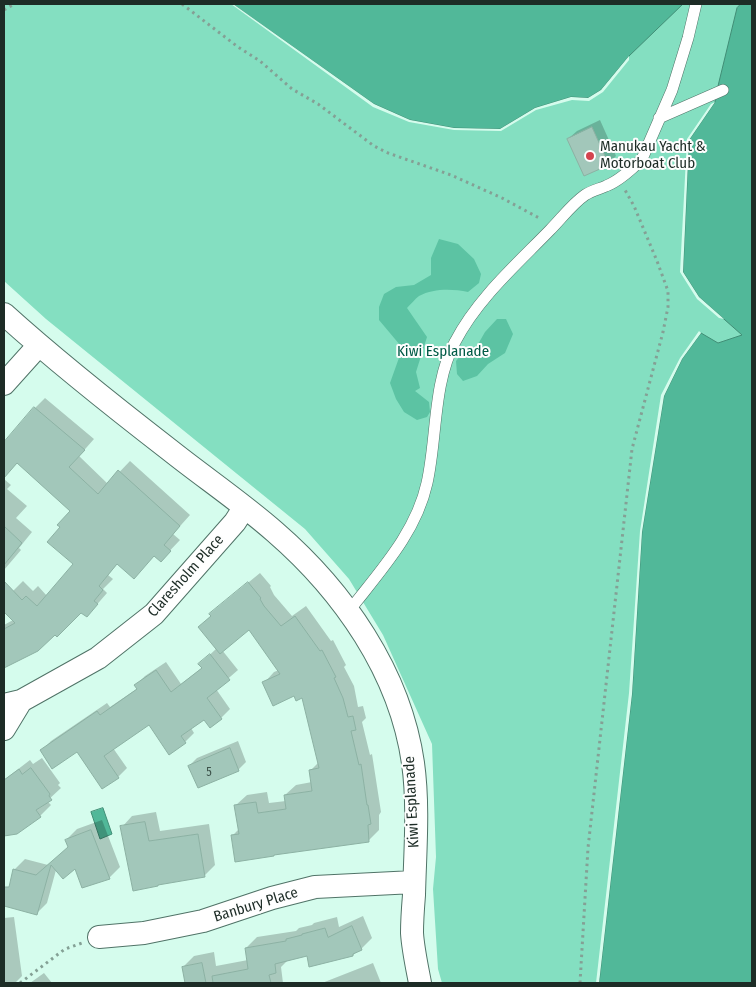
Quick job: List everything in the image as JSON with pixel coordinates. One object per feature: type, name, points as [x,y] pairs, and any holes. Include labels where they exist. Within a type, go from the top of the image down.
[{"type":"street","name":"Kiwi Esplanade","points":[[4,314],[39,345],[273,530],[315,571],[349,611],[372,647],[392,689],[405,726],[413,764],[415,842],[412,933],[420,983]]},
{"type":"street","points":[[4,384],[39,345]]},
{"type":"street","name":"Claresholm Place","points":[[4,729],[12,703],[98,658],[154,614],[235,522],[244,508]]},
{"type":"street","name":"Banbury Place","points":[[99,937],[144,933],[203,922],[272,898],[315,887],[414,882]]},
{"type":"lane","points":[[349,611],[403,542],[419,507],[427,485],[438,398],[446,363],[454,342],[490,292],[584,195],[614,182],[642,159],[672,90],[696,4]]},
{"type":"lane","points":[[659,118],[723,90]]},
{"type":"path","points":[[4,10],[14,4]]},
{"type":"path","points":[[182,4],[238,47],[260,61],[292,89],[318,104],[374,146],[388,153],[451,174],[502,198],[542,220],[548,214]]},
{"type":"path","points":[[580,983],[588,848],[632,449],[668,307],[668,291],[634,206],[626,190],[614,182]]},
{"type":"path","points":[[20,983],[65,949],[99,937]]},
{"type":"green space","name":"Kiwi Esplanade","points":[[4,4],[752,4],[752,983],[442,983],[438,969],[433,889],[436,857],[432,744],[383,635],[349,579],[305,529],[46,319],[4,281]]},
{"type":"shaded area","points":[[233,4],[683,4],[629,56],[601,90],[588,98],[571,97],[535,108],[500,129],[454,128],[410,120],[374,104]]},
{"type":"shaded area","points":[[741,4],[752,4],[752,983],[599,983],[632,694],[642,532],[664,396],[682,359],[701,333],[718,343],[742,335],[699,297],[683,272],[689,140],[715,102],[737,8]]},
{"type":"shaded area","points":[[439,239],[458,244],[474,259],[481,274],[479,283],[468,292],[437,290],[425,293],[419,296],[407,308],[427,337],[416,372],[420,388],[415,391],[429,402],[430,412],[427,417],[417,420],[404,412],[396,399],[390,383],[400,355],[400,345],[379,320],[379,307],[384,294],[396,287],[414,285],[431,275],[431,258]]},
{"type":"shaded area","points":[[497,319],[506,319],[513,334],[505,353],[488,364],[477,376],[463,381],[457,374],[456,361],[466,349],[477,346],[485,332]]},
{"type":"shaded area","points":[[103,808],[112,834],[100,839],[91,812]]},
{"type":"pier","points":[[231,4],[374,104],[410,120],[454,128],[500,129],[535,108],[571,97],[588,98],[601,90],[629,56],[629,60],[603,92],[589,101],[572,100],[536,110],[501,131],[454,130],[409,122],[373,107]]},
{"type":"pier","points":[[715,102],[689,140],[683,272],[699,297],[724,319],[719,318],[697,299],[680,272],[687,139],[711,104]]},
{"type":"pier","points":[[699,331],[701,333],[682,359],[664,396],[642,532],[632,694],[599,983],[596,983],[629,693],[640,531],[661,395],[680,358]]},
{"type":"building","name":"Manukau Yacht & Motorboat Club","points":[[592,127],[609,165],[584,176],[567,139]]},
{"type":"building","points":[[34,407],[85,450],[69,467],[98,494],[118,470],[180,526],[164,545],[171,551],[161,562],[154,556],[134,579],[117,564],[99,586],[103,590],[94,601],[98,604],[87,617],[81,613],[57,637],[55,635],[38,651],[4,668],[4,629],[15,623],[4,612],[4,581],[22,600],[26,596],[37,606],[73,564],[47,542],[60,527],[57,525],[70,511],[17,463],[4,478],[4,442]]},
{"type":"building","points":[[4,526],[22,543],[4,565]]},
{"type":"building","points":[[248,582],[261,598],[264,606],[281,626],[295,616],[320,651],[322,650],[336,677],[334,678],[343,698],[348,717],[353,716],[356,730],[351,731],[359,765],[361,764],[368,805],[371,824],[368,825],[369,842],[235,862],[231,835],[239,834],[234,805],[256,802],[258,813],[286,809],[284,795],[312,791],[309,770],[319,768],[302,698],[296,701],[294,696],[273,706],[262,682],[280,674],[249,630],[220,654],[198,627],[211,616],[209,614]]},
{"type":"building","points":[[210,654],[230,680],[207,698],[222,719],[210,728],[204,720],[181,736],[186,743],[169,755],[149,725],[104,756],[119,778],[102,789],[77,752],[52,769],[40,750],[97,711],[100,715],[137,689],[134,685],[156,670],[171,692],[202,668],[198,664]]},
{"type":"building","points":[[230,748],[239,771],[198,788],[188,766]]},
{"type":"building","points":[[31,768],[50,794],[49,796],[52,800],[36,810],[41,817],[17,834],[4,836],[4,780],[19,769],[22,774]]},
{"type":"building","points":[[145,822],[149,841],[198,834],[205,877],[133,891],[120,826]]},
{"type":"building","points":[[91,830],[110,879],[82,888],[75,869],[63,879],[51,865],[37,915],[4,906],[4,887],[9,887],[13,869],[36,875],[68,847],[65,840]]},
{"type":"building","points":[[352,926],[362,950],[353,954],[353,956],[309,967],[307,956],[275,964],[276,973],[269,975],[271,983],[213,983],[212,976],[248,969],[245,948],[286,941],[286,939],[325,928],[328,937]]},
{"type":"building","points":[[202,963],[206,983],[185,983],[182,967]]},
{"type":"place","name":"Manukau Yacht & Motorboat Club","points":[[590,156]]}]
